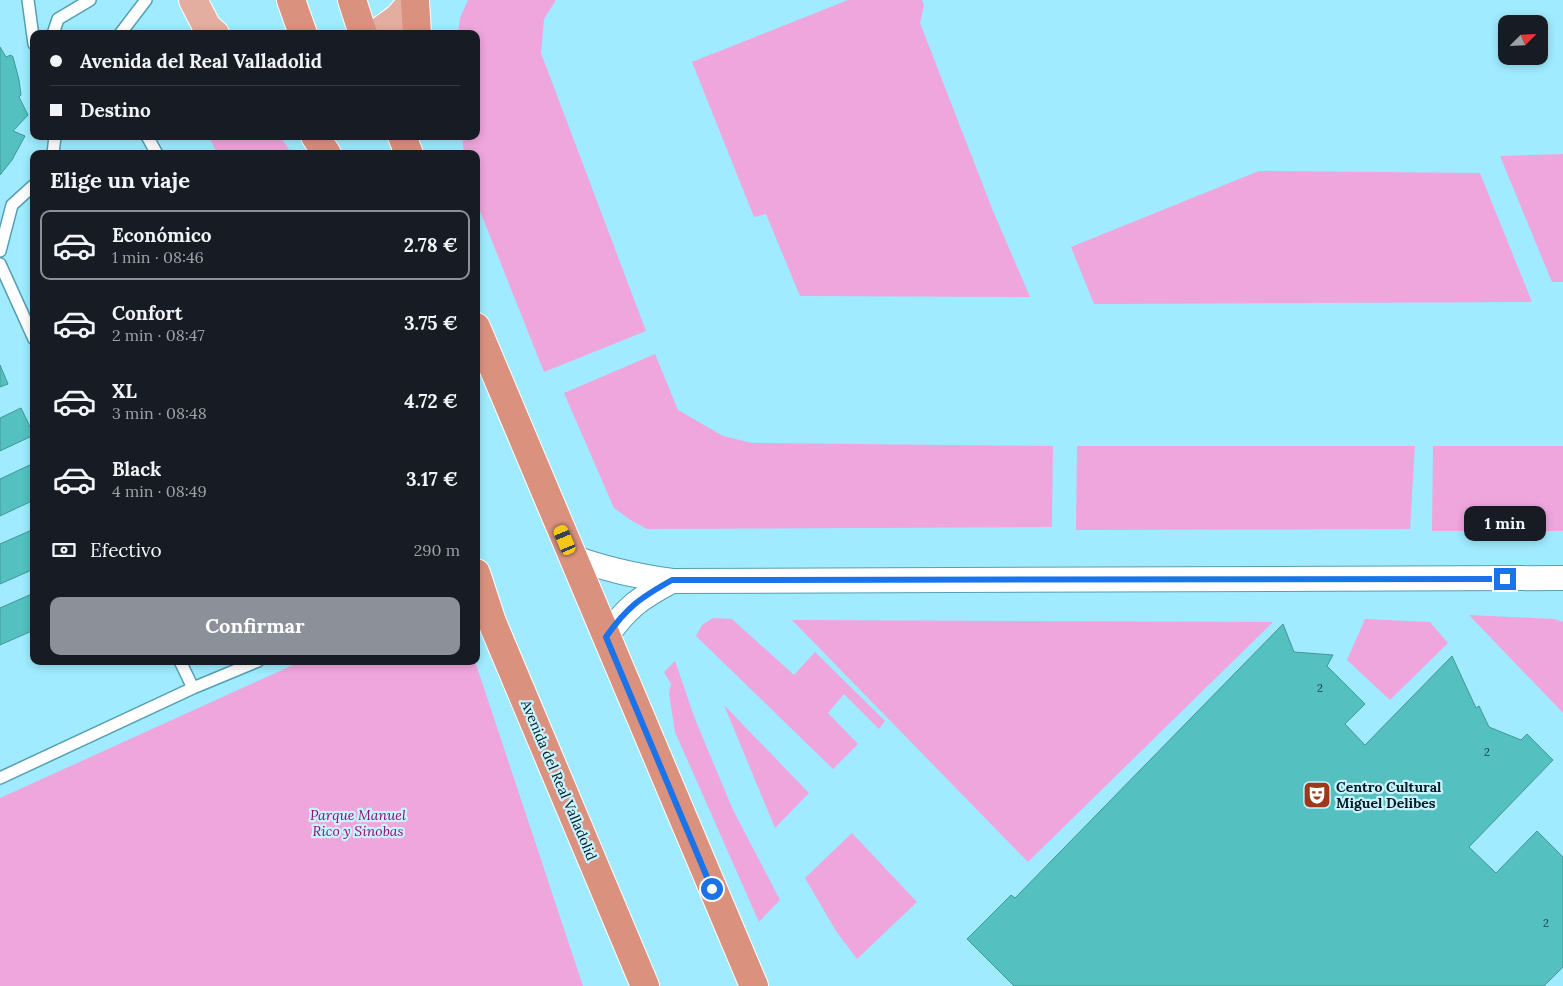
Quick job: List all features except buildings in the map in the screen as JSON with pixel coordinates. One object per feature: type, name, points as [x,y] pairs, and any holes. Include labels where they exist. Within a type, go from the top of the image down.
[{"type":"highway","points":[[291,0],[302,30]]},
{"type":"highway","points":[[352,0],[362,30]]},
{"type":"highway","points":[[414,0],[417,30]]},
{"type":"highway","points":[[480,337],[754,986]]},
{"type":"highway","name":"Avenida del Real Valladolid","points":[[480,585],[492,622],[645,986]]},
{"type":"main road","points":[[193,0],[210,30]]},
{"type":"main road","points":[[382,30],[398,18],[414,0]]},
{"type":"street","points":[[572,557],[601,568],[634,576],[672,580],[1563,578]]},
{"type":"street","points":[[606,637],[620,616],[642,596],[672,580]]},
{"type":"lane","points":[[28,0],[32,30]]},
{"type":"lane","points":[[54,30],[58,19],[90,0]]},
{"type":"lane","points":[[123,30],[146,0]]},
{"type":"lane","points":[[0,250],[12,205],[30,189]]},
{"type":"lane","points":[[0,264],[30,330]]},
{"type":"lane","points":[[182,665],[193,688]]},
{"type":"lane","points":[[0,778],[193,688],[248,665]]},
{"type":"green space","points":[[468,0],[556,0],[544,19],[541,53],[646,331],[544,372],[480,211],[480,150],[464,150],[462,140],[480,140],[480,30],[458,30],[460,18]]},
{"type":"green space","points":[[848,0],[922,0],[924,5],[920,23],[993,211],[1030,297],[800,296],[766,214],[754,217],[692,62]]},
{"type":"green space","points":[[210,140],[283,140],[289,150],[216,150]]},
{"type":"green space","points":[[1563,154],[1563,282],[1552,282],[1500,156]]},
{"type":"green space","points":[[1259,171],[1480,173],[1532,302],[1094,304],[1071,247]]},
{"type":"green space","points":[[655,354],[678,410],[723,436],[752,443],[1053,446],[1052,527],[647,529],[614,508],[564,393]]},
{"type":"green space","points":[[1077,446],[1415,446],[1410,529],[1076,530]]},
{"type":"green space","points":[[1433,446],[1563,446],[1563,531],[1432,531]]},
{"type":"green space","points":[[1469,615],[1554,619],[1563,622],[1563,713]]},
{"type":"green space","points":[[713,618],[732,619],[794,675],[815,652],[885,721],[879,729],[844,694],[828,713],[858,744],[833,769],[696,636],[702,625]]},
{"type":"green space","points":[[1365,619],[1430,622],[1448,643],[1390,700],[1347,660]]},
{"type":"green space","points":[[792,620],[1273,622],[1028,862]]},
{"type":"green space","points":[[675,661],[695,719],[733,810],[780,900],[759,922],[675,732],[669,694],[671,684],[664,672]]},
{"type":"green space","name":"Parque Manuel Rico y Sinobas","points":[[293,665],[476,665],[583,986],[0,986],[0,798]]},
{"type":"green space","points":[[724,705],[809,793],[775,828]]},
{"type":"green space","points":[[852,833],[917,902],[857,959],[836,931],[805,878]]},
{"type":"place","name":"Centro Cultural Miguel Delibes","points":[[1317,795]]},
{"type":"route","points":[[712,889],[606,637],[620,616],[642,596],[672,580],[1505,579]]}]
